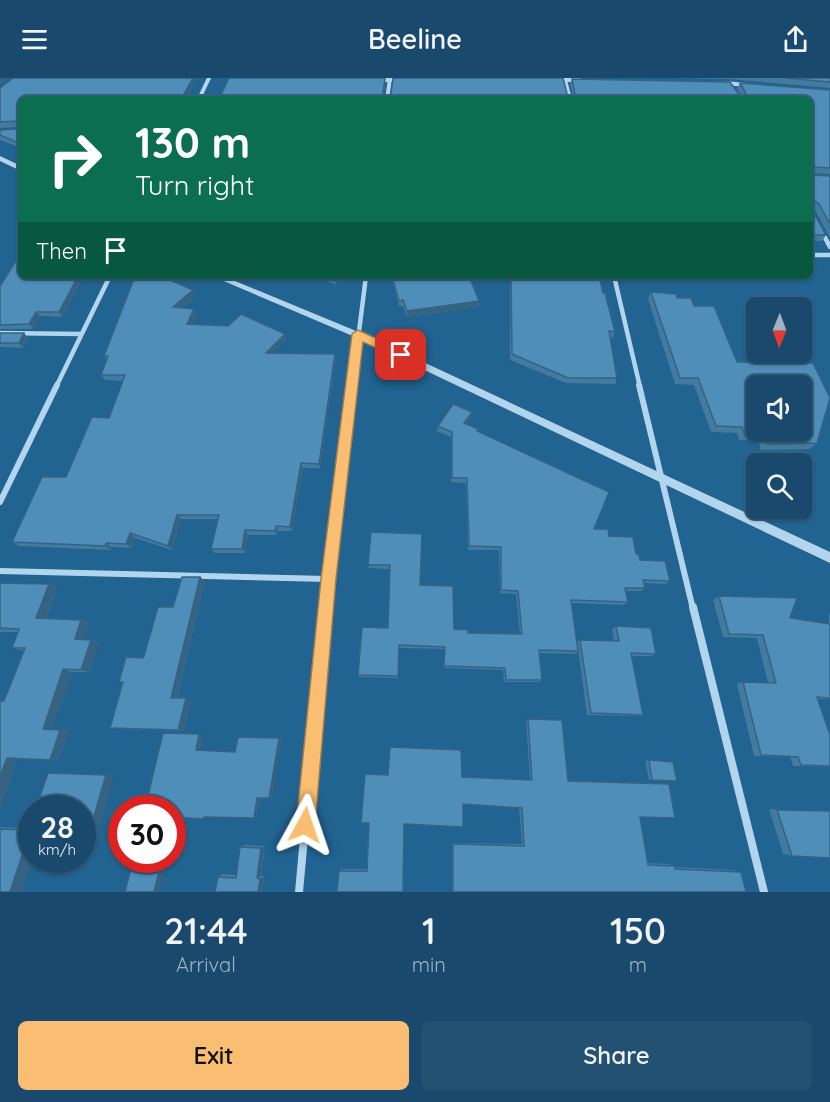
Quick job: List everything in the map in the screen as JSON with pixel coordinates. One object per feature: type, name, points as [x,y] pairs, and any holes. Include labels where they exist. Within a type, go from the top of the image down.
[{"type":"street","points":[[200,96],[209,78]]},
{"type":"street","points":[[387,96],[390,79]]},
{"type":"street","points":[[367,80],[401,80]]},
{"type":"street","points":[[554,80],[588,80]]},
{"type":"street","points":[[565,80],[569,96]]},
{"type":"street","points":[[718,82],[752,85]]},
{"type":"street","points":[[729,83],[734,91]]},
{"type":"street","points":[[0,158],[18,167]]},
{"type":"street","points":[[820,228],[830,247]]},
{"type":"street","points":[[813,255],[830,255]]},
{"type":"street","points":[[0,502],[108,279]]},
{"type":"street","points":[[223,279],[358,334],[830,558]]},
{"type":"street","points":[[299,892],[328,579],[366,279]]},
{"type":"street","points":[[615,279],[661,478],[764,892]]},
{"type":"street","points":[[0,333],[81,334]]},
{"type":"street","points":[[0,572],[328,579]]},
{"type":"building","points":[[13,78],[193,78],[183,96],[18,96],[18,121],[0,122],[0,88]]},
{"type":"building","points":[[229,78],[385,78],[383,93],[386,96],[220,96]]},
{"type":"building","points":[[393,78],[563,78],[567,94],[570,96],[388,96],[391,94]]},
{"type":"building","points":[[786,78],[830,78],[830,82]]},
{"type":"building","points":[[572,79],[730,82],[740,96],[572,96],[575,94]]},
{"type":"building","points":[[740,83],[830,90],[830,168],[814,167],[813,96],[742,96],[746,93]]},
{"type":"building","points":[[18,129],[18,143],[0,135],[0,130]]},
{"type":"building","points":[[813,175],[830,176],[830,224],[819,204],[814,200]]},
{"type":"building","points":[[813,212],[826,235],[813,235]]},
{"type":"building","points":[[18,258],[18,279],[76,279],[59,312],[36,312],[29,324],[0,325],[0,286]]},
{"type":"building","points":[[134,279],[168,279],[193,290],[173,307],[194,309],[187,324],[228,326],[241,314],[285,334],[266,353],[335,354],[319,464],[301,463],[290,527],[276,526],[275,531],[245,530],[242,549],[211,549],[219,515],[177,515],[168,546],[130,533],[126,544],[106,543],[105,546],[12,542],[42,477],[66,477],[92,417],[109,418],[125,375],[101,375],[108,356],[104,356]]},
{"type":"building","points":[[393,279],[470,279],[479,301],[407,311],[403,300],[399,301]]},
{"type":"building","points":[[511,279],[600,279],[615,332],[609,331],[617,378],[568,378],[512,354]]},
{"type":"building","points":[[651,292],[676,294],[677,298],[691,298],[694,306],[714,306],[737,362],[813,363],[830,398],[817,443],[767,444],[766,441],[812,441],[812,375],[746,375],[746,435],[742,427],[716,426],[698,378],[680,378]]},
{"type":"building","points":[[0,333],[24,333],[19,343],[0,343]]},
{"type":"building","points":[[453,404],[472,412],[464,423],[478,429],[477,431],[609,492],[594,529],[608,529],[609,536],[633,537],[636,554],[639,555],[640,560],[665,561],[670,581],[643,580],[645,588],[625,588],[628,602],[571,600],[578,651],[539,650],[542,680],[506,680],[505,668],[444,666],[445,647],[399,645],[398,676],[358,675],[362,627],[388,628],[390,565],[368,565],[371,532],[422,534],[420,585],[453,586],[454,629],[468,630],[468,633],[522,634],[518,591],[501,590],[501,547],[469,546],[467,478],[452,478],[452,432],[438,426]]},
{"type":"building","points":[[182,577],[200,577],[171,698],[186,698],[178,730],[110,728],[123,682],[119,682],[126,657],[143,658],[158,607],[173,607]]},
{"type":"building","points":[[0,583],[49,584],[36,618],[81,620],[75,639],[91,640],[81,670],[63,669],[43,729],[60,730],[50,760],[7,758],[0,777],[0,701],[4,701],[25,648],[12,648],[19,629],[0,628]]},
{"type":"building","points":[[719,596],[797,598],[790,618],[830,624],[830,698],[817,697],[830,735],[830,766],[801,765],[798,757],[761,755],[743,682],[776,683],[763,635],[729,634]]},
{"type":"building","points":[[616,626],[651,628],[656,654],[631,653],[643,715],[591,713],[580,640],[619,641]]},
{"type":"building","points":[[528,719],[562,720],[568,781],[669,784],[675,818],[640,817],[648,865],[675,866],[675,869],[741,872],[746,892],[453,892],[453,844],[524,846],[522,808],[463,804],[463,827],[404,824],[403,892],[337,892],[339,871],[367,871],[369,823],[361,823],[365,774],[388,775],[390,747],[461,750],[462,777],[532,780]]},
{"type":"building","points":[[163,733],[199,734],[196,750],[235,752],[238,737],[279,738],[269,798],[257,798],[254,818],[186,818],[186,795],[148,795]]},
{"type":"building","points":[[649,760],[673,762],[677,781],[652,780]]},
{"type":"building","points":[[48,773],[106,775],[96,809],[96,795],[40,795]]},
{"type":"building","points":[[777,810],[830,811],[830,858],[792,856]]},
{"type":"building","points":[[0,829],[18,830],[18,868],[10,892],[0,892]]},
{"type":"building","points":[[240,847],[261,848],[257,878],[260,879],[258,892],[215,892],[218,877],[236,878]]},
{"type":"building","points":[[130,873],[159,873],[154,892],[125,892]]},
{"type":"route","points":[[305,825],[328,579],[358,334],[401,355]]}]
